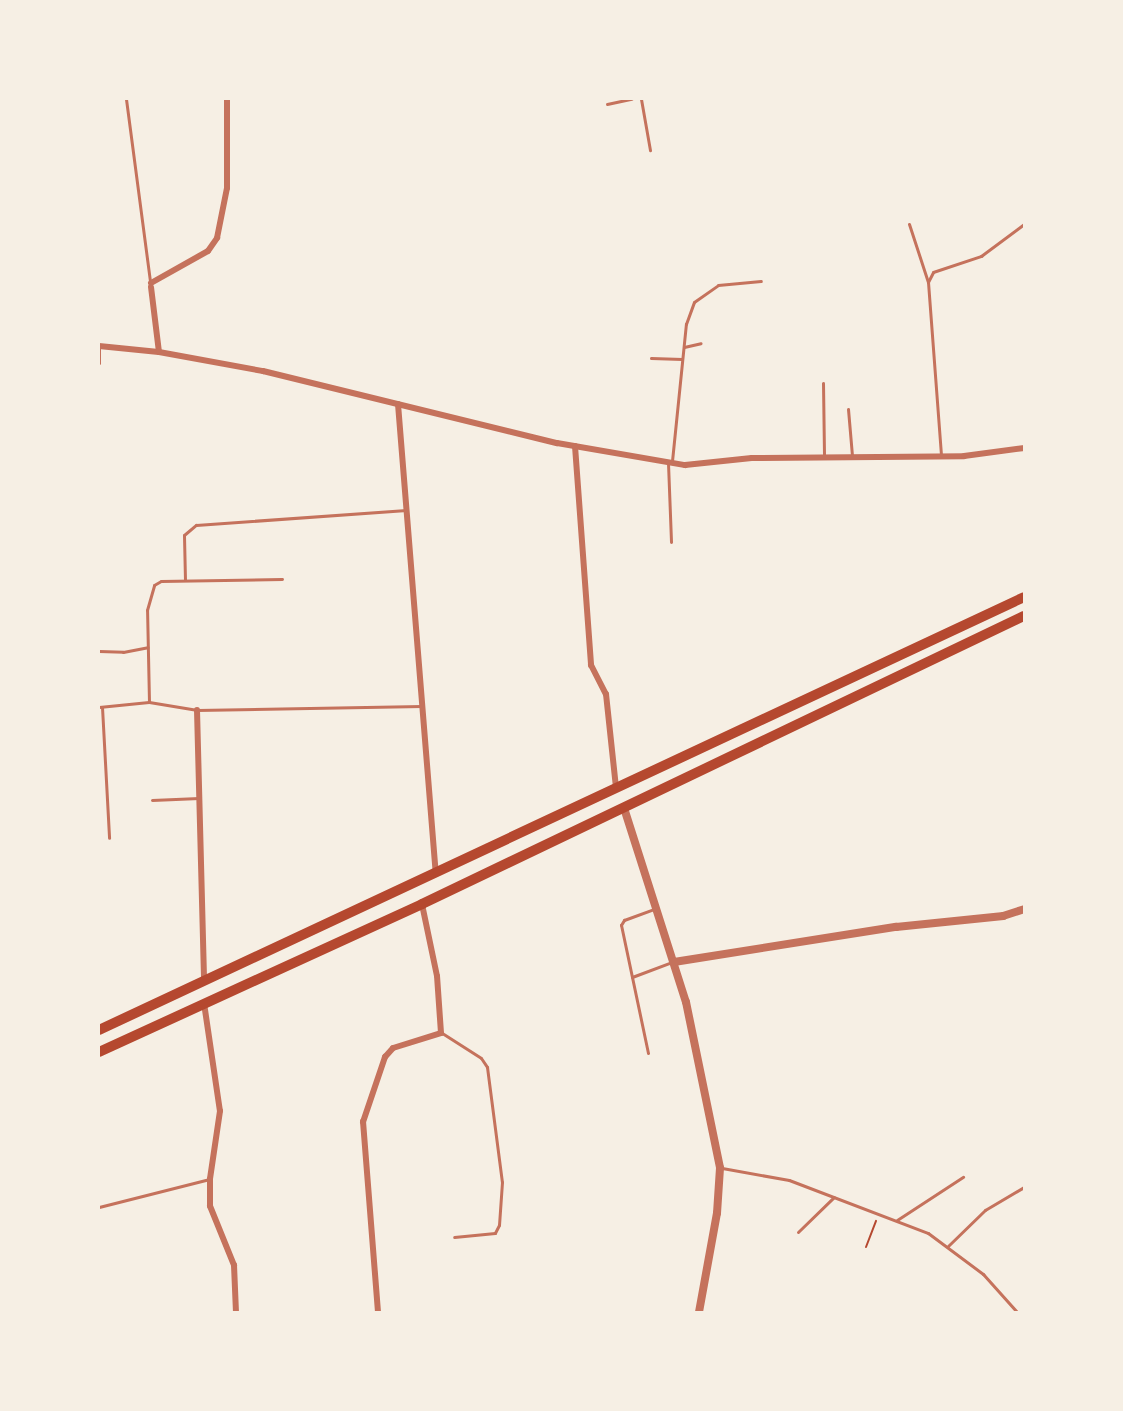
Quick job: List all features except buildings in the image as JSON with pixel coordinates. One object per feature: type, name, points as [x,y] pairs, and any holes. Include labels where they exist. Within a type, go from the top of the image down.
[{"type":"highway","points":[[99,1030],[1024,597]]},
{"type":"highway","points":[[99,1052],[422,904],[1024,616]]},
{"type":"highway","points":[[616,788],[624,808]]},
{"type":"street","points":[[159,352],[151,288],[208,251],[217,238],[226,188],[227,99]]},
{"type":"street","points":[[99,346],[159,352],[263,371],[575,446],[670,462],[852,456],[964,456],[1024,448]]},
{"type":"street","points":[[398,404],[436,874]]},
{"type":"street","points":[[575,446],[591,664],[606,694],[616,788]]},
{"type":"street","points":[[197,710],[204,981]]},
{"type":"street","points":[[624,808],[686,1002],[720,1168],[717,1213],[699,1312]]},
{"type":"street","points":[[378,1312],[363,1122],[385,1057],[393,1048],[441,1032],[437,976],[422,904]]},
{"type":"street","points":[[674,962],[896,927],[1003,916],[1024,909]]},
{"type":"street","points":[[204,1002],[220,1111],[210,1179],[214,1217],[234,1265],[236,1312]]},
{"type":"lane","points":[[126,99],[151,288]]},
{"type":"lane","points":[[607,104],[631,99]]},
{"type":"lane","points":[[641,99],[650,150]]},
{"type":"lane","points":[[909,224],[928,282],[941,455]]},
{"type":"lane","points":[[928,282],[933,272],[981,256],[1024,224]]},
{"type":"lane","points":[[671,542],[670,462],[686,324],[700,294],[718,285],[761,281]]},
{"type":"lane","points":[[684,347],[701,343]]},
{"type":"lane","points":[[99,346],[99,363]]},
{"type":"lane","points":[[651,358],[682,359]]},
{"type":"lane","points":[[823,383],[824,457]]},
{"type":"lane","points":[[848,409],[852,456]]},
{"type":"lane","points":[[185,580],[184,535],[196,525],[406,510]]},
{"type":"lane","points":[[149,702],[147,610],[154,585],[161,581],[282,579]]},
{"type":"lane","points":[[99,651],[148,647]]},
{"type":"lane","points":[[109,837],[101,707],[149,702],[197,710],[422,706]]},
{"type":"lane","points":[[152,800],[199,798]]},
{"type":"lane","points":[[648,1053],[621,926],[624,920],[657,908]]},
{"type":"lane","points":[[632,977],[674,962]]},
{"type":"lane","points":[[441,1032],[481,1058],[487,1067],[502,1182],[499,1225],[495,1233],[454,1237]]},
{"type":"lane","points":[[720,1168],[789,1180],[897,1220],[948,1246],[983,1274],[1017,1312]]},
{"type":"lane","points":[[897,1220],[963,1177]]},
{"type":"lane","points":[[99,1207],[210,1179]]},
{"type":"lane","points":[[948,1246],[985,1210],[1024,1187]]},
{"type":"lane","points":[[798,1232],[834,1197]]},
{"type":"path","points":[[866,1247],[878,1213]]}]
